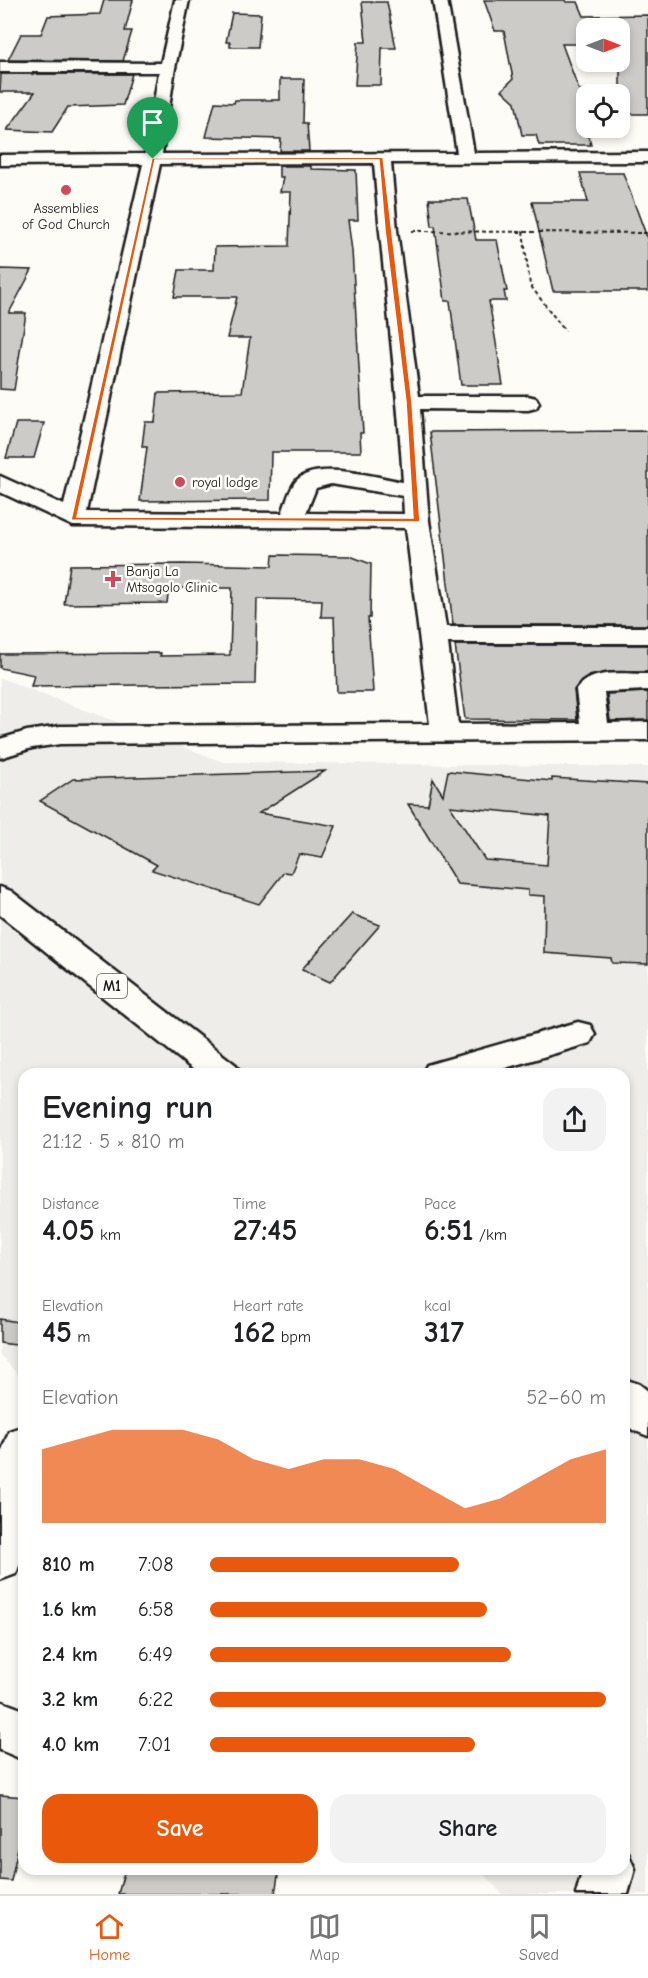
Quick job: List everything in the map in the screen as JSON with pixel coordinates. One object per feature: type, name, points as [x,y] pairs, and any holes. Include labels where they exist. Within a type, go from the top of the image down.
[{"type":"main road","points":[[73,519],[120,316],[153,159],[167,68],[182,0]]},
{"type":"main road","points":[[440,0],[466,157]]},
{"type":"main road","points":[[0,67],[167,68]]},
{"type":"main road","points":[[0,159],[648,157]]},
{"type":"main road","points":[[382,158],[388,230],[409,402],[417,521],[434,635],[445,734]]},
{"type":"main road","points":[[409,402],[528,403]]},
{"type":"main road","points":[[291,520],[306,484],[317,479],[331,477],[416,490]]},
{"type":"main road","points":[[0,483],[73,519],[417,521]]},
{"type":"main road","points":[[434,635],[648,634]]},
{"type":"main road","points":[[595,731],[590,690],[599,683],[648,682]]},
{"type":"main road","points":[[0,749],[27,740],[60,735],[648,731]]},
{"type":"main road","name":"M1","points":[[0,898],[215,1068]]},
{"type":"main road","points":[[461,1068],[578,1034]]},
{"type":"main road","points":[[630,1402],[648,1417]]},
{"type":"main road","points":[[0,1559],[18,1474]]},
{"type":"main road","points":[[0,1725],[18,1732]]},
{"type":"main road","points":[[602,1894],[607,1875]]},
{"type":"path","points":[[388,230],[648,233]]},
{"type":"path","points":[[523,231],[530,285],[564,331]]},
{"type":"shaded area","points":[[0,678],[223,762],[648,767],[648,1894],[502,1894],[485,1875],[630,1875],[630,1068],[18,1068],[18,1374],[0,1355]]},
{"type":"building","points":[[104,0],[133,0],[125,31],[132,31],[123,61],[8,60],[21,34],[41,34],[48,16],[100,14]]},
{"type":"building","points":[[484,0],[565,0],[566,2],[578,2],[584,16],[648,15],[648,114],[630,114],[630,84],[620,84],[620,72],[630,72],[630,18],[576,18],[576,44],[562,44],[577,84],[576,138],[589,138],[591,145],[539,145],[536,135],[522,135],[515,102],[502,90],[513,79],[504,31],[495,31]]},
{"type":"building","points":[[362,2],[387,2],[396,48],[382,48],[381,85],[355,85],[358,42],[366,42]]},
{"type":"building","points":[[232,13],[261,14],[258,47],[230,47],[230,42],[226,42]]},
{"type":"building","points":[[1,74],[132,74],[123,105],[68,107],[52,132],[7,130],[35,92],[0,92]]},
{"type":"building","points":[[280,79],[304,79],[303,123],[307,123],[309,151],[280,151],[281,139],[206,137],[215,102],[280,100]]},
{"type":"building","points":[[279,166],[356,170],[358,220],[348,220],[352,251],[363,433],[360,433],[361,452],[271,452],[270,500],[140,501],[147,447],[142,447],[145,422],[155,422],[158,393],[242,392],[250,338],[227,338],[237,297],[174,297],[179,270],[214,270],[215,247],[289,246],[291,192],[280,192],[283,177],[279,177]]},
{"type":"building","points":[[580,173],[623,173],[648,240],[648,291],[553,291],[532,202],[588,202]]},
{"type":"building","points":[[429,199],[468,199],[476,240],[497,240],[507,291],[504,291],[506,301],[489,301],[503,385],[461,385],[450,301],[445,301]]},
{"type":"building","points":[[0,269],[32,270],[9,313],[26,313],[14,390],[0,389]]},
{"type":"building","points":[[16,423],[44,423],[34,458],[6,458]]},
{"type":"building","points":[[648,431],[648,625],[453,625],[430,432]]},
{"type":"building","points":[[273,555],[350,556],[371,564],[370,618],[368,618],[373,692],[337,692],[334,617],[321,617],[322,600],[257,599],[255,684],[31,686],[34,675],[0,668],[0,654],[230,655],[232,588],[169,588],[167,603],[64,604],[70,565],[272,566]]},
{"type":"building","points":[[455,645],[648,645],[648,672],[608,672],[589,676],[581,681],[574,690],[577,720],[465,719]]},
{"type":"building","points":[[648,692],[648,720],[610,721],[607,694]]},
{"type":"building","points":[[325,771],[259,813],[336,826],[322,858],[299,854],[291,873],[284,872],[259,904],[152,870],[157,865],[40,801],[73,779]]},
{"type":"building","points":[[448,771],[552,781],[552,778],[648,784],[648,964],[612,963],[611,958],[544,953],[545,896],[528,895],[528,890],[457,884],[408,804],[428,805],[433,779],[443,795]],"holes":[[[450,806],[550,816],[547,865],[485,860]]]},
{"type":"building","points":[[352,914],[380,925],[330,982],[302,969]]},
{"type":"building","points":[[0,1319],[18,1322],[18,1345],[0,1343]]},
{"type":"building","points":[[0,1795],[18,1796],[18,1848],[11,1881],[0,1880]]},
{"type":"building","points":[[123,1875],[278,1875],[275,1894],[118,1894]]},
{"type":"place","name":"Assemblies of God Church","points":[[66,190]]},
{"type":"place","name":"royal lodge","points":[[180,482]]},
{"type":"place","name":"Banja La Mtsogolo Clinic","points":[[113,579]]},
{"type":"route","points":[[382,158],[388,230],[409,402],[417,521],[73,519],[120,316],[153,159],[382,158]]}]
